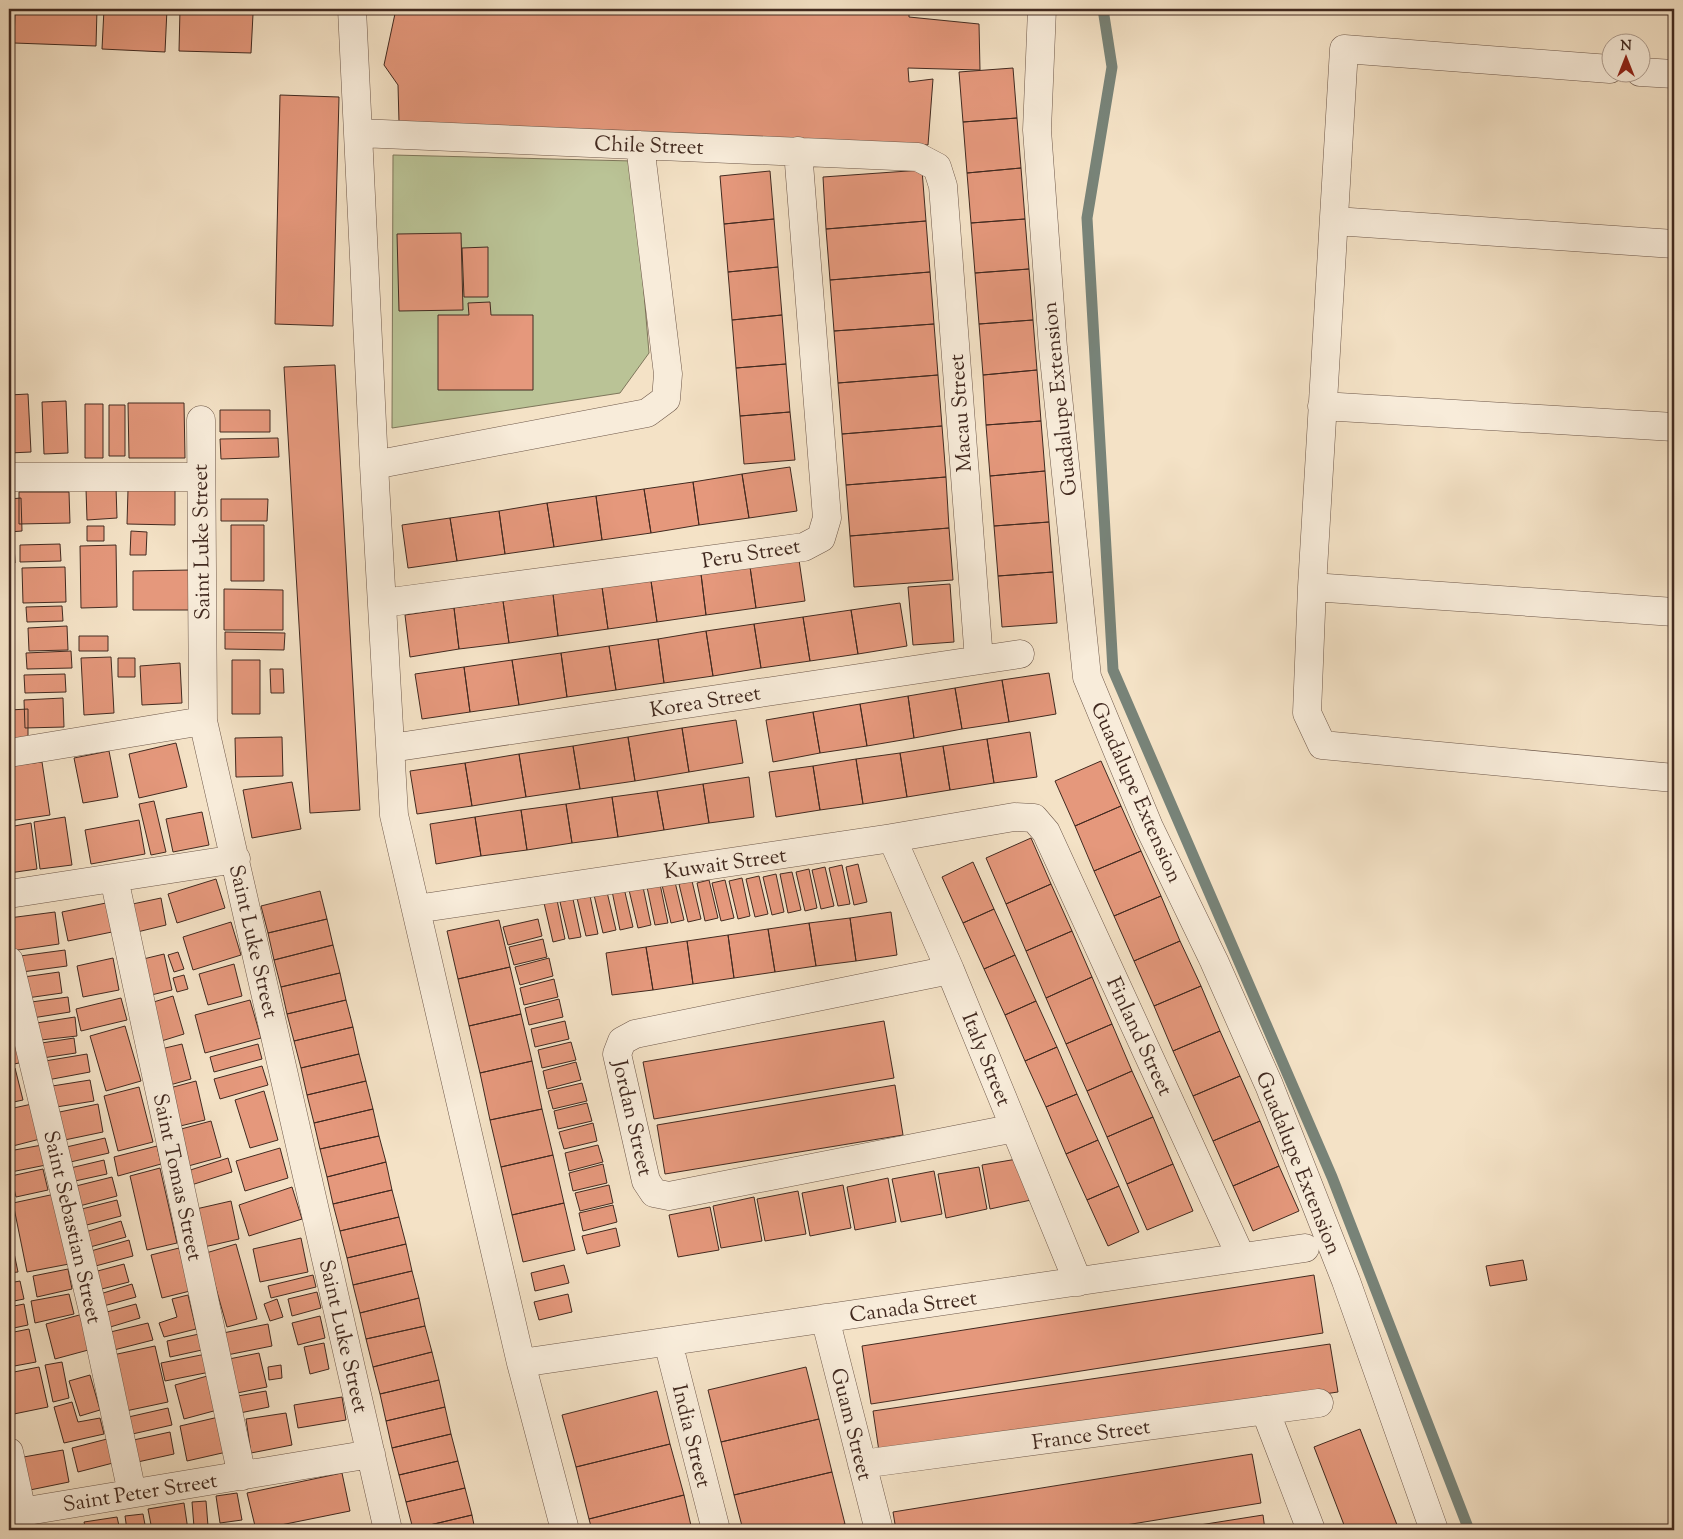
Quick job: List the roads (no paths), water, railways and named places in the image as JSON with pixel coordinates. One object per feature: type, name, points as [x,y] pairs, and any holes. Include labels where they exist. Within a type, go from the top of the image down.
[{"type":"street","points":[[352,9],[374,465],[394,816],[521,1363],[564,1530]]},
{"type":"street","name":"Guadalupe Extension","points":[[1042,9],[1037,130],[1053,348],[1087,677],[1149,827],[1214,961],[1269,1085],[1346,1281],[1434,1530]]},
{"type":"street","points":[[1600,69],[1344,49],[1335,221],[1322,406],[1307,713],[1322,745],[1674,778]]},
{"type":"street","points":[[1650,73],[1674,74]]},
{"type":"street","name":"Chile Street","points":[[359,133],[918,156],[937,167]]},
{"type":"street","points":[[374,465],[647,413],[666,398],[668,374],[640,145]]},
{"type":"street","name":"Peru Street","points":[[383,603],[804,547],[821,538],[827,518],[798,151]]},
{"type":"street","name":"Macau Street","points":[[937,167],[943,186],[979,660]]},
{"type":"street","points":[[1335,221],[1674,244]]},
{"type":"street","points":[[1322,406],[1674,428]]},
{"type":"street","name":"Saint Luke Street","points":[[201,420],[203,721],[388,1530]]},
{"type":"street","points":[[9,477],[200,477]]},
{"type":"street","points":[[1312,586],[1674,612]]},
{"type":"street","name":"Korea Street","points":[[391,748],[1020,654]]},
{"type":"street","points":[[9,753],[203,721]]},
{"type":"street","name":"Kuwait Street","points":[[416,909],[892,838],[1014,817],[1034,818]]},
{"type":"street","name":"Finland Street","points":[[1034,818],[1046,832],[1241,1257]]},
{"type":"street","name":"Italy Street","points":[[892,838],[950,970],[1078,1282]]},
{"type":"street","points":[[9,894],[236,859]]},
{"type":"street","name":"Saint Tomas Street","points":[[114,878],[242,1476]]},
{"type":"street","name":"Saint Sebastian Street","points":[[9,961],[93,1309],[132,1494]]},
{"type":"street","name":"Jordan Street","points":[[950,970],[635,1034],[622,1041],[617,1054],[646,1182],[654,1193],[669,1196],[1015,1128]]},
{"type":"street","name":"Canada Street","points":[[521,1363],[1305,1248]]},
{"type":"street","name":"Guam Street","points":[[825,1318],[879,1530]]},
{"type":"street","name":"India Street","points":[[668,1342],[716,1530]]},
{"type":"street","name":"France Street","points":[[862,1464],[1319,1403]]},
{"type":"street","points":[[1265,1410],[1311,1530]]},
{"type":"street","points":[[9,1452],[16,1513]]},
{"type":"street","points":[[242,1476],[371,1454]]},
{"type":"street","name":"Saint Peter Street","points":[[16,1513],[242,1476]]},
{"type":"waterway","points":[[1103,9],[1112,67],[1087,218],[1113,670],[1332,1177],[1469,1530]]}]
